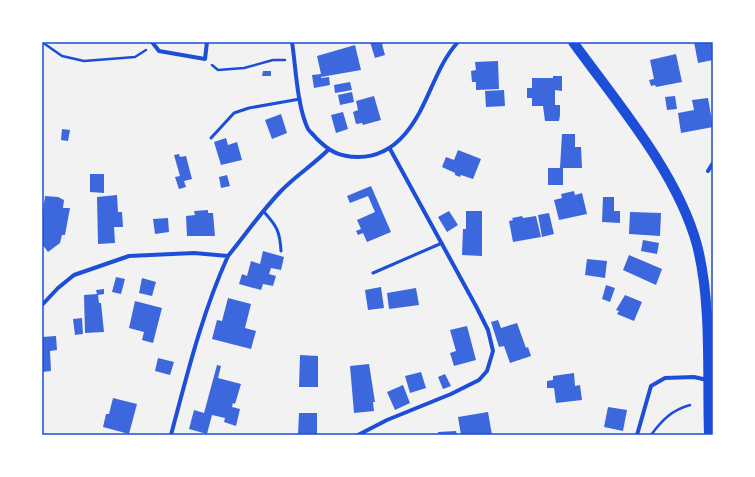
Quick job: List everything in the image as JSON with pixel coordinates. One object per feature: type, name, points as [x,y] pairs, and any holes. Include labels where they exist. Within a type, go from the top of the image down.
[{"type":"main road","points":[[573,42],[637,129],[669,179],[684,209],[697,246],[703,280],[709,435]]},
{"type":"street","points":[[152,43],[159,51],[205,59],[207,42]]},
{"type":"street","points":[[292,42],[300,100],[308,130],[328,150],[338,155],[363,157],[368,157],[390,149],[406,133],[419,113],[442,62],[458,42]]},
{"type":"street","points":[[358,435],[387,420],[458,391],[479,380],[487,371],[493,351],[488,330],[390,149]]},
{"type":"street","points":[[172,435],[204,319],[216,283],[228,256],[297,175],[314,164],[328,150]]},
{"type":"street","points":[[708,171],[713,163]]},
{"type":"street","points":[[42,305],[58,288],[74,275],[129,256],[194,253],[228,256]]},
{"type":"street","points":[[637,435],[651,386],[665,378],[694,377],[707,380]]},
{"type":"lane","points":[[211,138],[234,112],[249,108],[300,100]]},
{"type":"lane","points":[[264,212],[278,230],[281,251]]},
{"type":"lane","points":[[373,273],[442,243]]},
{"type":"path","points":[[42,42],[62,56],[84,61],[135,58],[152,43]]},
{"type":"path","points":[[205,59],[218,70],[244,68],[273,60],[294,59]]},
{"type":"path","points":[[651,435],[662,420],[677,409],[690,406]]},
{"type":"building","points":[[370,42],[387,42],[382,44],[385,55],[375,58]]},
{"type":"building","points":[[694,42],[713,42],[713,60],[698,63]]},
{"type":"building","points":[[355,45],[361,70],[321,77],[329,77],[330,85],[314,88],[312,75],[321,74],[317,56]]},
{"type":"building","points":[[676,54],[682,82],[656,87],[655,85],[651,86],[649,80],[654,79],[650,60]]},
{"type":"building","points":[[498,61],[499,89],[476,90],[476,82],[472,82],[471,71],[476,70],[475,62]]},
{"type":"building","points":[[263,71],[271,71],[271,76],[262,76]]},
{"type":"building","points":[[553,76],[562,76],[562,91],[555,90],[555,105],[560,105],[559,121],[545,121],[543,106],[532,106],[532,98],[527,98],[527,88],[532,88],[532,78],[553,78]]},
{"type":"building","points":[[350,82],[352,90],[335,93],[334,85]]},
{"type":"building","points":[[504,90],[505,106],[486,107],[485,91]]},
{"type":"building","points":[[352,92],[354,102],[340,105],[338,95]]},
{"type":"building","points":[[374,96],[381,120],[363,125],[362,123],[356,124],[353,112],[358,110],[356,101]]},
{"type":"building","points":[[675,96],[677,109],[667,110],[665,97]]},
{"type":"building","points":[[708,98],[713,127],[681,133],[678,113],[694,110],[692,100]]},
{"type":"building","points":[[343,112],[348,129],[336,133],[331,115]]},
{"type":"building","points":[[281,114],[287,133],[272,139],[265,120]]},
{"type":"building","points":[[62,129],[70,130],[68,141],[61,140]]},
{"type":"building","points":[[562,134],[575,134],[575,147],[581,147],[582,168],[563,168],[563,185],[548,185],[548,168],[560,168]]},
{"type":"building","points":[[226,138],[228,145],[237,142],[242,160],[221,165],[214,142]]},
{"type":"building","points":[[458,150],[481,159],[473,179],[461,175],[460,177],[442,167],[446,157],[454,160]]},
{"type":"building","points":[[179,154],[180,157],[186,156],[192,179],[184,181],[186,187],[179,189],[175,177],[180,176],[174,155]]},
{"type":"building","points":[[90,174],[104,174],[104,193],[90,192]]},
{"type":"building","points":[[227,175],[230,186],[221,188],[219,177]]},
{"type":"building","points":[[371,186],[391,232],[367,242],[363,233],[358,235],[356,231],[361,229],[357,220],[375,212],[368,196],[350,203],[347,196]]},
{"type":"building","points":[[574,191],[575,195],[582,193],[587,214],[559,220],[554,200],[562,198],[561,194]]},
{"type":"building","points":[[117,195],[118,212],[122,212],[123,227],[114,227],[115,243],[98,244],[97,197]]},
{"type":"building","points":[[45,196],[58,197],[64,200],[63,208],[70,208],[65,235],[62,235],[60,243],[48,252],[42,244],[42,219]]},
{"type":"building","points":[[603,197],[614,197],[614,211],[620,211],[620,223],[602,222]]},
{"type":"building","points":[[208,210],[208,213],[213,213],[215,236],[187,236],[186,216],[195,215],[194,211]]},
{"type":"building","points":[[449,211],[458,225],[447,232],[438,217]]},
{"type":"building","points":[[466,211],[482,211],[482,256],[462,255],[463,229],[466,229]]},
{"type":"building","points":[[630,212],[661,213],[660,236],[629,234]]},
{"type":"building","points":[[549,213],[554,234],[542,237],[538,215]]},
{"type":"building","points":[[522,216],[523,218],[536,216],[541,237],[513,242],[509,221],[513,220],[512,218]]},
{"type":"building","points":[[168,218],[169,232],[155,234],[153,219]]},
{"type":"building","points":[[643,240],[659,243],[657,254],[641,251]]},
{"type":"building","points":[[263,251],[284,257],[281,270],[271,268],[269,274],[276,276],[273,286],[263,284],[261,290],[239,284],[242,274],[247,276],[251,261],[260,264]]},
{"type":"building","points":[[629,255],[662,269],[656,285],[623,270]]},
{"type":"building","points":[[587,259],[607,261],[605,278],[585,275]]},
{"type":"building","points":[[116,277],[125,279],[121,294],[112,292]]},
{"type":"building","points":[[142,278],[156,282],[152,296],[139,293]]},
{"type":"building","points":[[606,285],[615,288],[610,302],[602,299]]},
{"type":"building","points":[[381,287],[384,308],[368,310],[365,290]]},
{"type":"building","points":[[416,288],[419,305],[389,309],[387,293]]},
{"type":"building","points":[[104,289],[104,294],[98,295],[99,303],[101,303],[104,332],[85,333],[84,295],[97,294],[96,290]]},
{"type":"building","points":[[625,295],[642,302],[634,321],[617,314],[619,311],[616,310]]},
{"type":"building","points":[[228,298],[251,304],[245,328],[256,331],[251,349],[212,339],[217,320],[222,321]]},
{"type":"building","points":[[135,301],[162,308],[153,343],[142,340],[144,332],[129,328]]},
{"type":"building","points":[[82,318],[83,334],[75,335],[73,319]]},
{"type":"building","points":[[498,320],[501,328],[517,323],[526,348],[528,347],[531,356],[510,363],[504,346],[499,347],[491,322]]},
{"type":"building","points":[[467,326],[476,360],[454,366],[450,353],[456,351],[450,330]]},
{"type":"building","points":[[56,336],[57,350],[50,351],[51,371],[42,372],[42,337]]},
{"type":"building","points":[[300,355],[318,356],[318,387],[299,387]]},
{"type":"building","points":[[158,358],[174,362],[170,375],[155,371]]},
{"type":"building","points":[[369,364],[375,402],[373,402],[374,411],[354,413],[350,366]]},
{"type":"building","points":[[217,365],[221,366],[218,378],[241,384],[235,404],[233,403],[232,407],[240,409],[236,426],[224,422],[225,418],[212,415],[207,434],[189,429],[194,410],[204,413]]},
{"type":"building","points":[[421,372],[426,388],[410,393],[405,376]]},
{"type":"building","points":[[574,373],[575,386],[580,385],[582,400],[556,403],[554,388],[547,388],[547,381],[553,380],[553,376]]},
{"type":"building","points":[[445,374],[451,386],[443,389],[438,377]]},
{"type":"building","points":[[403,385],[410,403],[395,410],[387,392]]},
{"type":"building","points":[[113,398],[137,404],[129,434],[103,427],[106,414],[109,414]]},
{"type":"building","points":[[608,407],[627,410],[623,431],[604,427]]},
{"type":"building","points":[[488,412],[492,435],[461,435],[458,417]]},
{"type":"building","points":[[299,413],[317,413],[317,435],[298,435]]},
{"type":"building","points":[[456,431],[457,435],[438,435],[438,432]]}]
